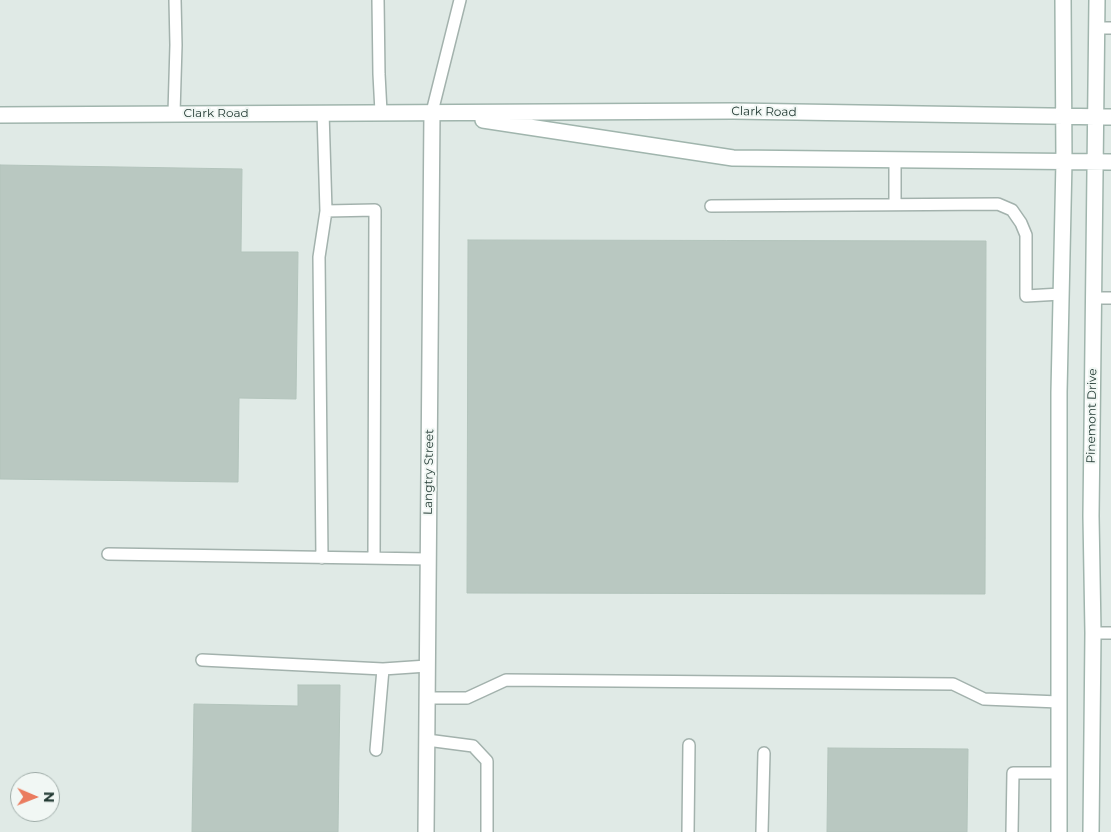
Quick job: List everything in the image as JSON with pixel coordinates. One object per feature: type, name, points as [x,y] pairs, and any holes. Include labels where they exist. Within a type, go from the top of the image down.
[{"type":"street","points":[[1058,832],[1059,392],[1064,161],[1063,0]]},
{"type":"street","name":"Pinemont Drive","points":[[1091,832],[1093,633],[1091,516],[1094,298],[1104,162],[1104,28],[1097,0]]},
{"type":"street","name":"Clark Road","points":[[0,114],[733,111],[1063,117],[1103,116]]},
{"type":"street","name":"Clark Road","points":[[432,112],[733,158],[1104,162]]},
{"type":"street","name":"Langtry Street","points":[[426,832],[432,112]]},
{"type":"lane","points":[[174,113],[175,0]]},
{"type":"lane","points":[[378,0],[381,112]]},
{"type":"lane","points":[[432,112],[460,0]]},
{"type":"lane","points":[[322,558],[319,257],[326,211],[323,112]]},
{"type":"lane","points":[[895,159],[895,204]]},
{"type":"lane","points":[[711,206],[998,204],[1012,210],[1021,223],[1026,235],[1026,296],[1061,294]]},
{"type":"lane","points":[[326,211],[375,210],[374,558]]},
{"type":"lane","points":[[1094,298],[1111,298]]},
{"type":"lane","points":[[108,554],[428,559]]},
{"type":"lane","points":[[1093,633],[1111,633]]},
{"type":"lane","points":[[202,660],[383,670],[427,666]]},
{"type":"lane","points":[[376,750],[383,670]]},
{"type":"lane","points":[[427,698],[467,698],[506,680],[516,680],[953,684],[984,699],[1059,702]]},
{"type":"lane","points":[[427,740],[473,746],[488,761],[487,832]]},
{"type":"lane","points":[[688,832],[689,746]]},
{"type":"lane","points":[[762,832],[764,753]]},
{"type":"lane","points":[[1012,832],[1013,773],[1059,773]]},
{"type":"building","points":[[0,165],[242,169],[241,252],[298,252],[296,399],[239,398],[238,482],[0,479]]},
{"type":"building","points":[[468,240],[986,241],[985,594],[467,593]]},
{"type":"building","points":[[298,685],[340,685],[338,832],[192,832],[194,704],[298,706]]},
{"type":"building","points":[[828,748],[968,749],[967,832],[827,832]]}]
